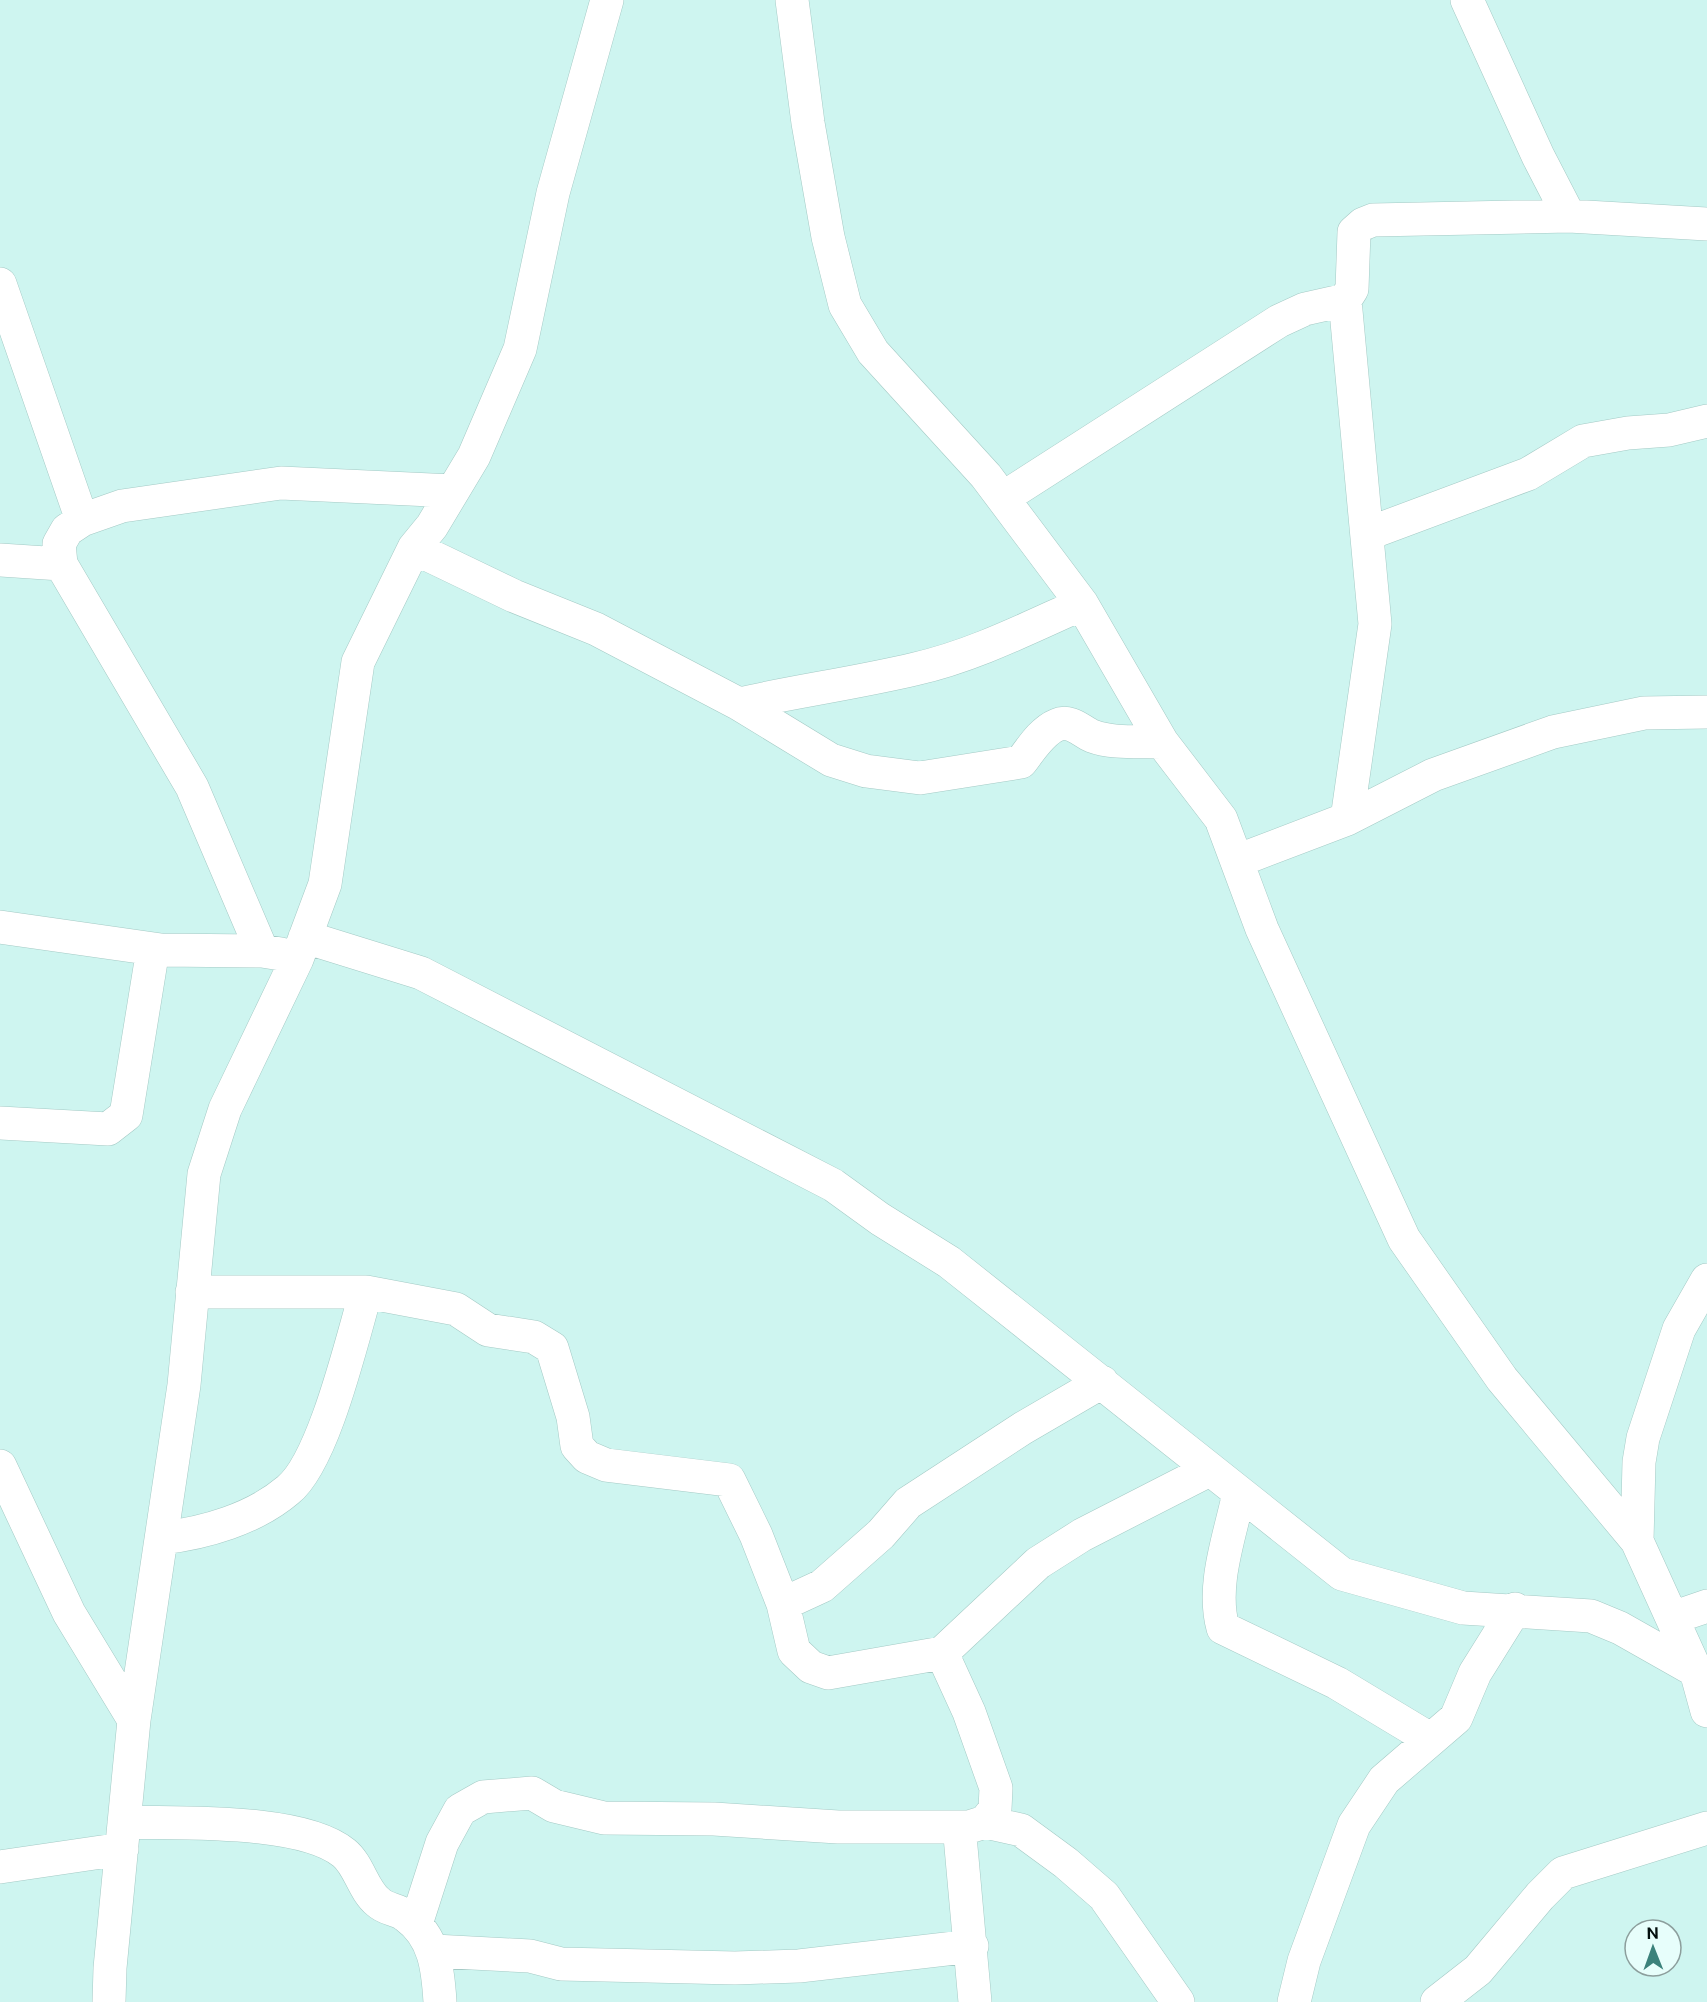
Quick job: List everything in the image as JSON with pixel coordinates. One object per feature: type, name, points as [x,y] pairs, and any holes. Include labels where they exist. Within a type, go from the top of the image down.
[{"type":"street","points":[[109,2002],[110,1968],[134,1720],[184,1385],[204,1174],[225,1109],[302,947],[325,884],[358,662],[414,548],[432,526],[474,456],[520,349],[553,193],[607,0]]},
{"type":"street","points":[[792,0],[808,123],[828,237],[845,305],[873,352],[986,476],[1082,604],[1162,742],[1221,819],[1262,929],[1404,1239],[1502,1379],[1637,1541],[1696,1671],[1707,1711]]},
{"type":"street","points":[[1467,0],[1538,156],[1569,216]]},
{"type":"street","points":[[1347,819],[1375,624],[1345,300],[1352,289],[1354,231],[1374,220],[1569,216],[1707,224]]},
{"type":"street","points":[[0,284],[82,520]]},
{"type":"street","points":[[1003,498],[1279,321],[1305,309],[1345,300]]},
{"type":"street","points":[[1367,534],[1528,474],[1583,441],[1628,433],[1669,430],[1707,421]]},
{"type":"street","points":[[262,951],[192,787],[61,564],[59,544],[67,530],[82,520],[122,506],[281,483],[453,491]]},
{"type":"street","points":[[414,548],[514,596],[596,629],[738,704],[831,760],[866,771],[920,778],[1021,762],[1043,735],[1058,724],[1069,724],[1092,736],[1109,740],[1162,742]]},
{"type":"street","points":[[0,560],[61,564]]},
{"type":"street","points":[[738,704],[808,688],[916,669],[982,648],[1082,604]]},
{"type":"street","points":[[1237,861],[1347,819],[1433,775],[1554,732],[1644,713],[1707,712]]},
{"type":"street","points":[[0,927],[153,949],[262,951],[302,947],[421,973],[833,1185],[880,1219],[948,1262],[1342,1574],[1462,1608],[1484,1612],[1515,1609],[1591,1616],[1620,1628],[1696,1671]]},
{"type":"street","points":[[0,1123],[108,1129],[120,1122],[126,1115],[130,1096],[153,949]]},
{"type":"street","points":[[1637,1541],[1639,1462],[1643,1438],[1679,1329],[1707,1280]]},
{"type":"street","points":[[192,1292],[366,1292],[456,1309],[488,1330],[534,1337],[552,1347],[573,1417],[577,1446],[587,1457],[606,1465],[729,1480],[756,1535],[783,1604],[794,1651],[811,1667],[828,1673],[942,1653],[1038,1563],[1082,1536],[1209,1470]]},
{"type":"street","points":[[162,1538],[201,1533],[244,1516],[289,1490],[309,1465],[331,1411],[366,1292]]},
{"type":"street","points":[[783,1604],[822,1586],[881,1534],[908,1503],[1023,1428],[1102,1383]]},
{"type":"street","points":[[0,1466],[69,1613],[134,1720]]},
{"type":"street","points":[[1239,1493],[1219,1589],[1219,1613],[1223,1628],[1336,1683],[1430,1738]]},
{"type":"street","points":[[1672,1618],[1707,1606]]},
{"type":"street","points":[[1294,2002],[1304,1960],[1354,1825],[1384,1780],[1430,1738],[1456,1718],[1475,1673],[1515,1609]]},
{"type":"street","points":[[942,1653],[969,1712],[996,1788],[995,1809],[960,1836],[959,1846],[972,1946],[975,2002]]},
{"type":"street","points":[[416,1924],[442,1843],[460,1810],[483,1797],[532,1793],[554,1806],[604,1818],[714,1819],[838,1827],[977,1825],[1022,1830],[1066,1863],[1104,1896],[1178,2002]]},
{"type":"street","points":[[0,1867],[123,1836],[265,1828],[312,1836],[345,1853],[377,1902],[405,1914],[416,1924],[434,1951],[440,2002]]},
{"type":"street","points":[[1437,2002],[1478,1970],[1540,1896],[1563,1874],[1707,1828]]},
{"type":"street","points":[[434,1951],[530,1956],[561,1964],[735,1968],[799,1966],[972,1946]]}]
